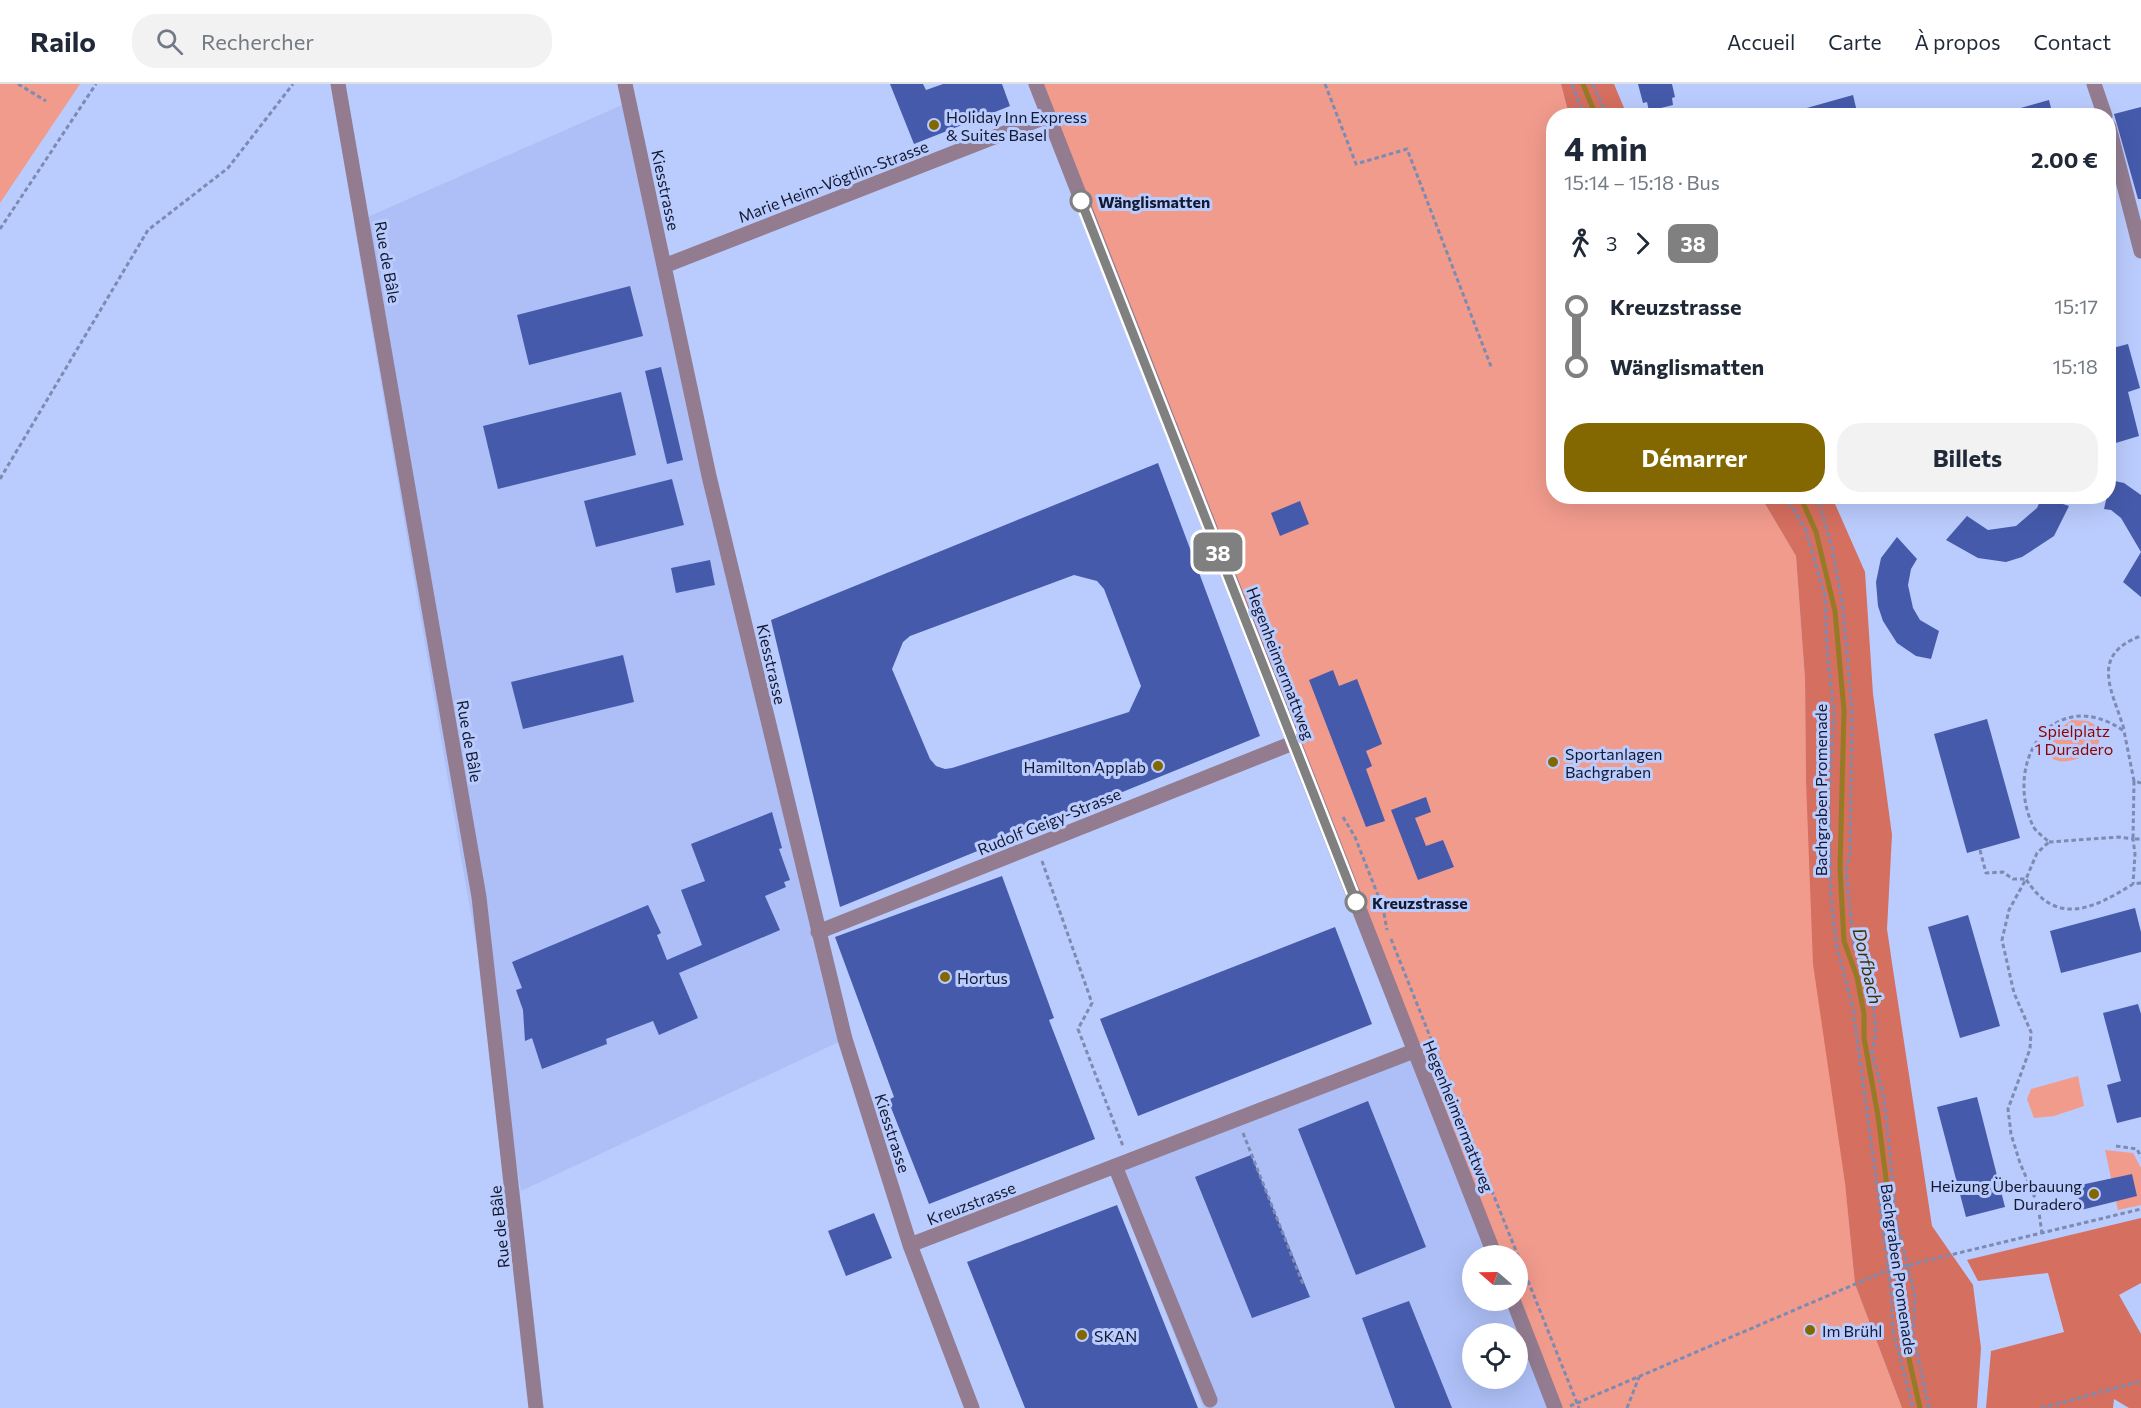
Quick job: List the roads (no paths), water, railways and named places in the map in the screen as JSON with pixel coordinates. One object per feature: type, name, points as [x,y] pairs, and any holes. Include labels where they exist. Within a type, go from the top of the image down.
[{"type":"street","name":"Rue de Bâle","points":[[338,84],[479,897],[536,1408]]},
{"type":"street","name":"Kiesstrasse","points":[[625,84],[707,465],[845,1039],[910,1245],[972,1408]]},
{"type":"street","name":"Hegenheimermattweg","points":[[1036,84],[1491,1245]]},
{"type":"street","points":[[2094,84],[2102,108]]},
{"type":"street","name":"Marie Heim-Vögtlin-Strasse","points":[[664,266],[1048,116]]},
{"type":"street","points":[[2116,154],[2141,251]]},
{"type":"street","name":"Rudolf Geigy-Strasse","points":[[818,932],[1293,743]]},
{"type":"street","name":"Kreuzstrasse","points":[[910,1245],[1414,1051]]},
{"type":"street","points":[[1122,1163],[1210,1400]]},
{"type":"street","points":[[1517,1311],[1555,1408]]},
{"type":"waterway","name":"Dorfbach","points":[[1583,84],[1593,108]]},
{"type":"waterway","name":"Dorfbach","points":[[1804,504],[1816,532],[1835,611],[1844,710],[1840,869],[1844,941],[1857,977],[1864,1014],[1864,1038],[1878,1116],[1901,1295],[1903,1332],[1920,1408]]},
{"type":"place","name":"Holiday Inn Express & Suites Basel","points":[[934,125]]},
{"type":"place","name":"Wänglismatten","points":[[1081,201]]},
{"type":"place","name":"Sportanlagen Bachgraben","points":[[1553,762]]},
{"type":"place","name":"Hamilton Applab","points":[[1158,766]]},
{"type":"place","name":"Kreuzstrasse","points":[[1356,902]]},
{"type":"place","name":"Hortus","points":[[945,977]]},
{"type":"place","name":"Heizung Überbauung Duradero","points":[[2094,1194]]},
{"type":"place","name":"Im Brühl","points":[[1810,1330]]},
{"type":"place","name":"SKAN","points":[[1082,1335]]},
{"type":"park label","name":"Spielplatz 1 Duradero","points":[[2074,739]]}]
